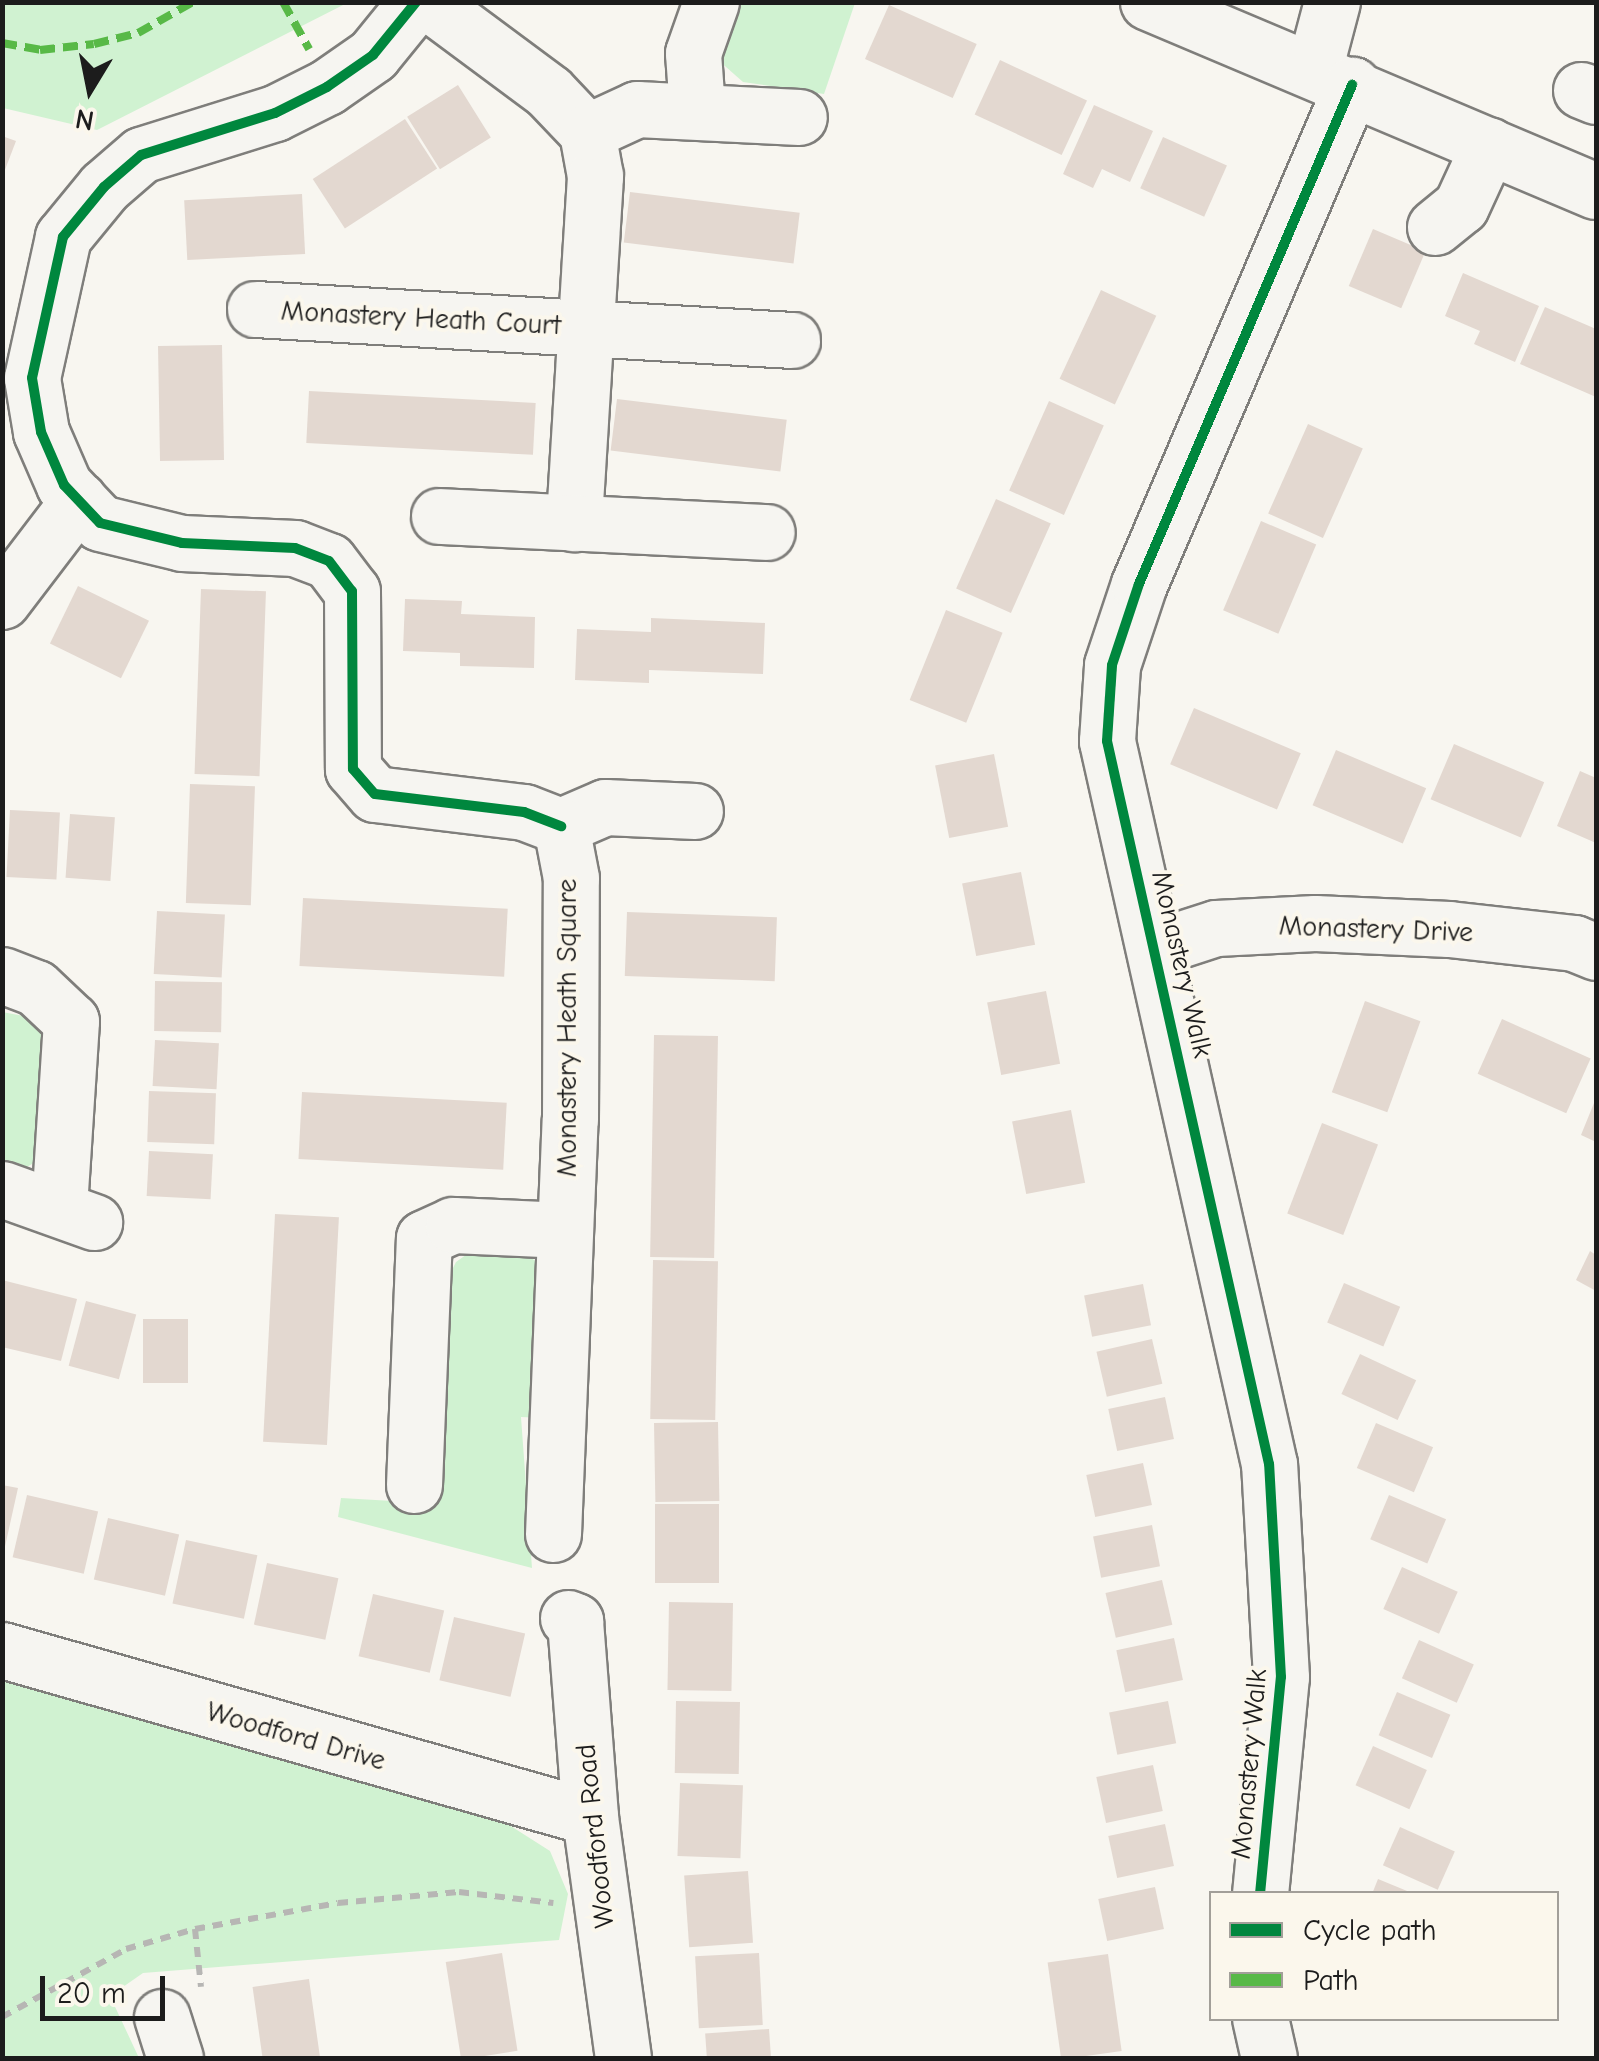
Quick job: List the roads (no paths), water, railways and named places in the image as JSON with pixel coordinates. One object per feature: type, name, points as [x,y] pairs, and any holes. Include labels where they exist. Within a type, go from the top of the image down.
[{"type":"street","points":[[416,2],[374,55],[327,87],[275,113],[142,156],[63,237],[32,378],[41,432],[64,485],[100,523],[182,543],[296,548],[330,562],[352,591],[354,769],[376,794],[524,812],[562,826],[605,807],[695,811]]},
{"type":"street","points":[[428,2],[496,50],[588,132],[637,109],[697,109],[799,118]]},
{"type":"street","points":[[697,109],[693,53],[710,2]]},
{"type":"street","points":[[1148,2],[1596,191]]},
{"type":"street","name":"Monastery Walk","points":[[1260,1891],[1281,1677],[1270,1464],[1157,947],[1107,741],[1112,665],[1139,584],[1333,77],[1332,2]]},
{"type":"street","name":"Monastery Heath Court","points":[[574,523],[595,176],[588,132]]},
{"type":"street","points":[[1435,228],[1461,206],[1489,145]]},
{"type":"street","name":"Monastery Heath Court","points":[[255,309],[792,340]]},
{"type":"street","points":[[2,601],[78,500]]},
{"type":"street","points":[[440,516],[768,532]]},
{"type":"street","name":"Monastery Heath Square","points":[[553,1534],[565,1230],[571,878],[562,826]]},
{"type":"street","name":"Monastery Drive","points":[[1157,947],[1216,928],[1315,923],[1449,929],[1574,943],[1596,952]]},
{"type":"street","points":[[2,975],[36,988],[71,1021],[76,1214],[2,1189]]},
{"type":"street","points":[[414,1485],[424,1238],[453,1225],[565,1230]]},
{"type":"street","name":"Woodford Road","points":[[568,1618],[575,1622],[590,1817],[623,2058]]},
{"type":"street","name":"Woodford Drive","points":[[2,1650],[590,1817]]},
{"type":"street","points":[[1261,2021],[1269,2058]]}]
